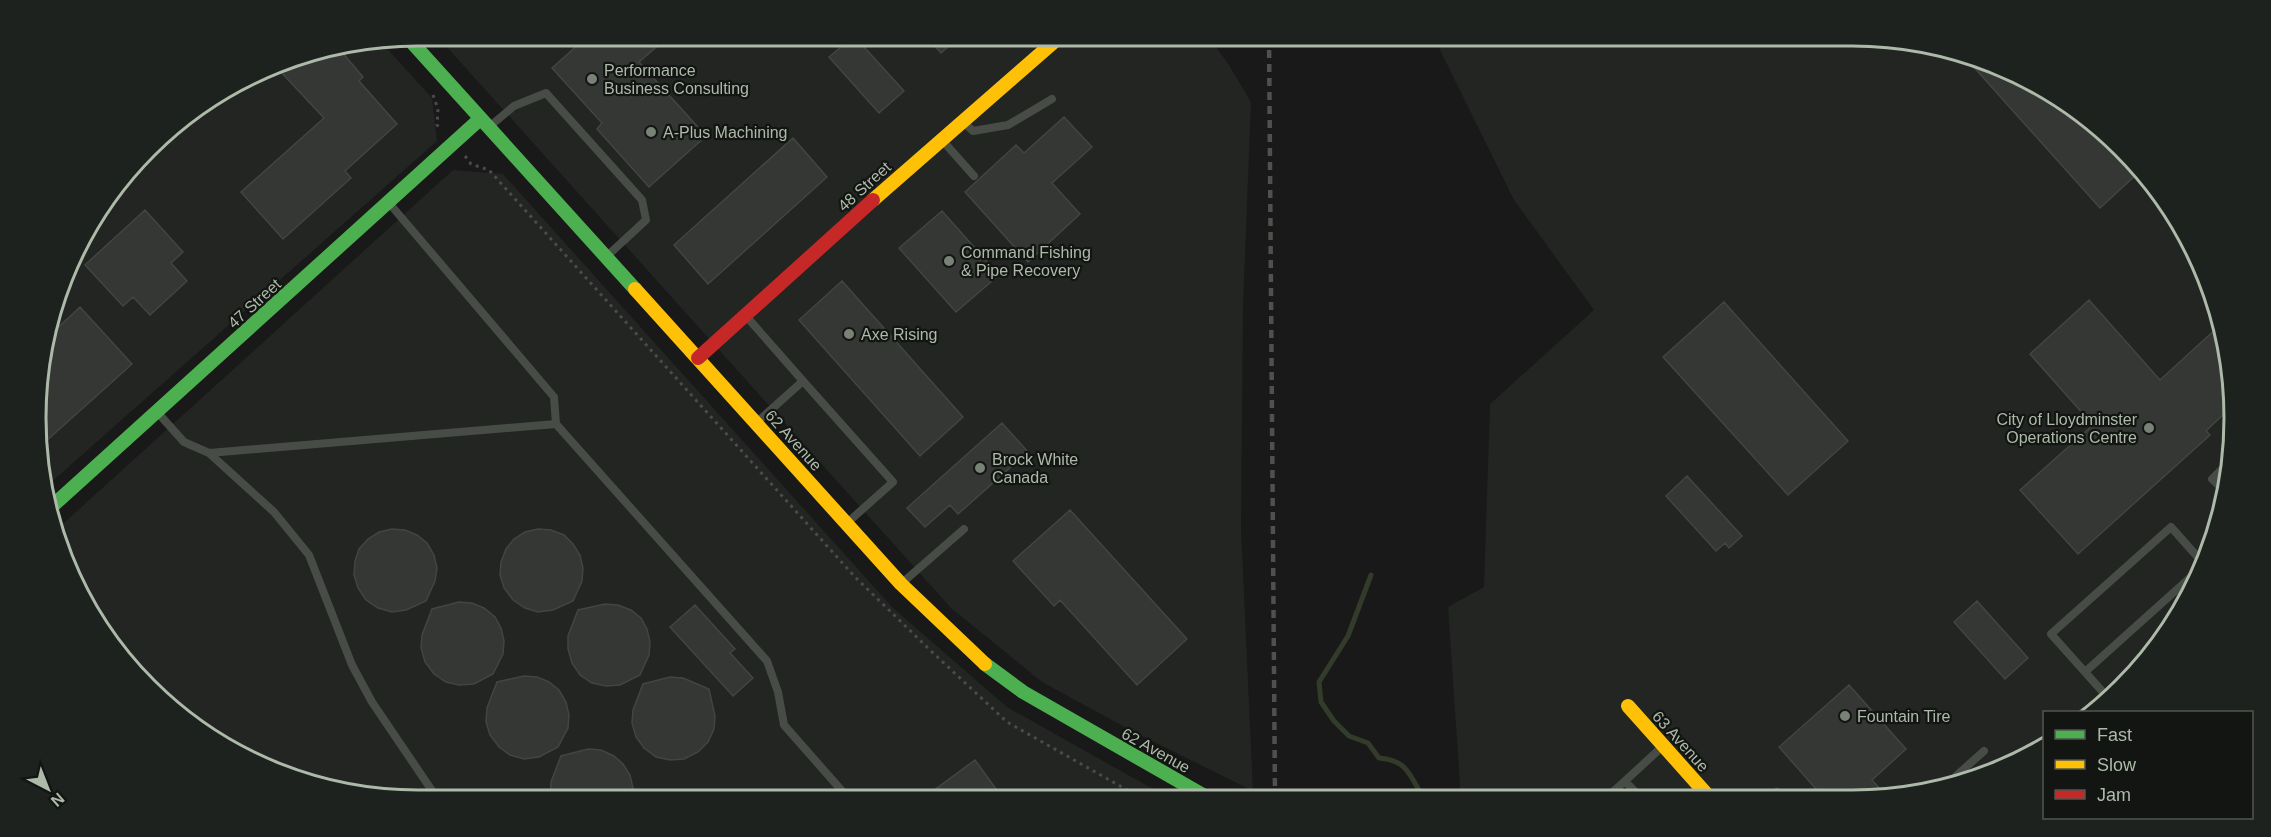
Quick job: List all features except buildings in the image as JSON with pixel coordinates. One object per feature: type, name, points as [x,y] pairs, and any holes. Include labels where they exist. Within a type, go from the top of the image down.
[{"type":"street","name":"62 Avenue","points":[[415,46],[847,524],[948,630],[991,669],[1023,692],[1194,790]]},
{"type":"street","name":"48 Street","points":[[698,358],[941,139],[1049,46]]},
{"type":"street","name":"47 Street","points":[[56,502],[388,203],[484,124]]},
{"type":"street","name":"63 Avenue","points":[[1628,706],[1703,790]]},
{"type":"lane","points":[[484,124],[514,106],[546,93],[642,200],[646,220],[606,257]]},
{"type":"lane","points":[[962,121],[974,131],[1008,125],[1052,99]]},
{"type":"lane","points":[[941,139],[974,176]]},
{"type":"lane","points":[[388,203],[554,397],[556,424],[766,662],[778,692],[784,725],[841,790]]},
{"type":"lane","points":[[745,315],[893,482],[847,524]]},
{"type":"lane","points":[[756,423],[803,381]]},
{"type":"lane","points":[[157,412],[184,442],[209,453],[274,512],[309,555],[352,665],[372,702],[432,790]]},
{"type":"lane","points":[[209,453],[556,424]]},
{"type":"lane","points":[[2218,485],[2212,479],[2220,471]]},
{"type":"lane","points":[[2104,693],[2051,634],[2171,527],[2197,559]]},
{"type":"lane","points":[[902,584],[964,529]]},
{"type":"lane","points":[[2085,672],[2189,577]]},
{"type":"lane","points":[[1615,790],[1663,746]]},
{"type":"lane","points":[[1956,776],[1984,751]]},
{"type":"lane","points":[[1625,781],[1633,790]]},
{"type":"path","points":[[428,88],[438,109],[437,125]]},
{"type":"shaded area","points":[[446,46],[1215,46],[1251,102],[1243,306],[1241,529],[1253,790],[1132,731],[1042,682],[951,608]]},
{"type":"shaded area","points":[[1438,46],[1877,47],[1925,54],[1972,66],[2017,85],[2059,109],[2116,155],[2162,212],[2196,276],[2212,322],[2217,346],[2224,394],[2224,443],[2217,491],[2212,515],[2196,561],[2162,625],[2116,682],[2083,711],[2043,711],[2043,738],[1995,762],[1949,778],[1877,790],[1460,790],[1448,607],[1484,587],[1490,404],[1594,310],[1514,200]]},
{"type":"shaded area","points":[[386,48],[432,98],[437,141],[52,481],[47,443],[47,394],[54,346],[66,299],[85,254],[109,212],[139,173],[173,139],[232,96],[276,75],[322,59]]},
{"type":"shaded area","points":[[453,170],[503,174],[893,608],[1007,707],[1155,790],[394,790],[322,778],[276,762],[232,741],[192,714],[155,682],[123,645],[96,604],[75,561],[62,525]]},
{"type":"waterway","points":[[1371,575],[1348,636],[1319,682],[1321,702],[1334,721],[1349,736],[1368,743],[1379,758],[1389,759],[1402,766],[1419,790]]},
{"type":"railway","points":[[1269,46],[1275,790]]},
{"type":"traffic: fast","points":[[415,46],[635,289]]},
{"type":"traffic: fast","points":[[56,502],[480,119]]},
{"type":"traffic: fast","points":[[985,664],[1023,692],[1194,790]]},
{"type":"traffic: slow","points":[[873,200],[1049,46]]},
{"type":"traffic: slow","points":[[635,289],[901,584],[985,664]]},
{"type":"traffic: slow","points":[[1628,706],[1703,790]]},
{"type":"traffic: jam","points":[[698,358],[873,200]]},
{"type":"place","name":"Performance Business Consulting","points":[[592,79]]},
{"type":"place","name":"A-Plus Machining","points":[[651,132]]},
{"type":"place","name":"Command Fishing & Pipe Recovery","points":[[949,261]]},
{"type":"place","name":"Axe Rising","points":[[849,334]]},
{"type":"place","name":"City of Lloydminster Operations Centre","points":[[2149,428]]},
{"type":"place","name":"Brock White Canada","points":[[980,468]]},
{"type":"place","name":"Fountain Tire","points":[[1845,716]]}]
